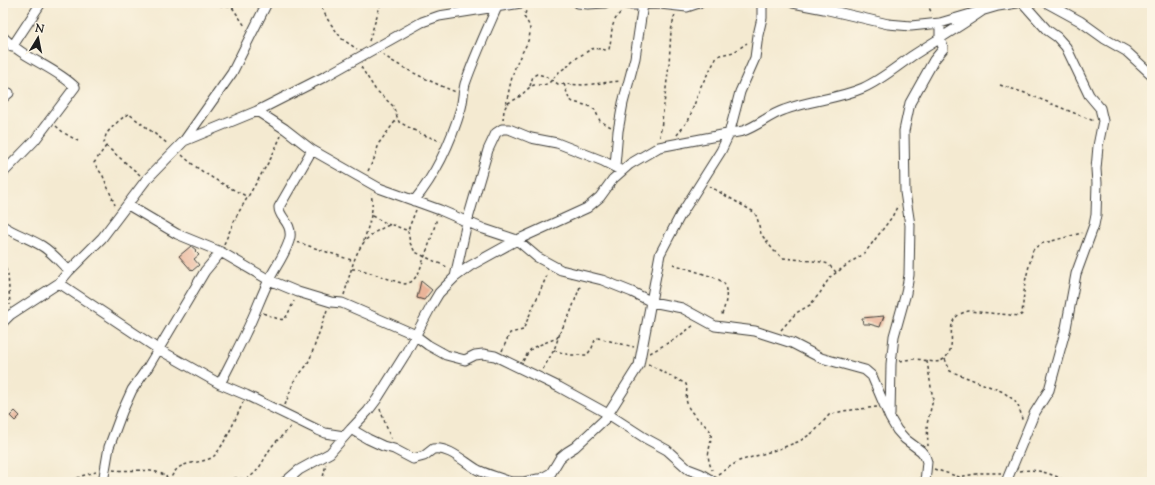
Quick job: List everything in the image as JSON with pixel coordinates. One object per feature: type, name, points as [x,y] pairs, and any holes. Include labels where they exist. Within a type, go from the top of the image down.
[{"type":"street","points":[[12,47],[40,3]]},
{"type":"street","points":[[3,322],[10,315],[60,283],[69,271],[102,238],[146,180],[184,141],[232,73],[267,3]]},
{"type":"street","points":[[578,3],[605,3]]},
{"type":"street","points":[[626,4],[660,4],[689,7],[699,3]]},
{"type":"street","points":[[351,429],[378,444],[394,449],[413,459],[424,456],[432,449],[441,449],[479,470],[511,482],[524,482],[536,481],[551,473],[560,458],[606,419],[639,365],[660,254],[680,216],[702,183],[729,134],[745,77],[755,61],[758,35],[762,18],[762,3]]},
{"type":"street","points":[[793,3],[824,8],[888,24],[911,26],[939,23],[982,12],[998,6],[1016,3]]},
{"type":"street","points":[[1007,478],[1034,414],[1049,390],[1066,328],[1076,274],[1091,232],[1096,206],[1097,155],[1103,121],[1100,108],[1089,95],[1066,47],[1057,37],[1047,30],[1023,3]]},
{"type":"street","points":[[1048,3],[1080,21],[1105,39],[1126,51],[1152,75]]},
{"type":"street","points":[[285,482],[299,470],[330,453],[368,411],[406,354],[439,293],[455,274],[517,240],[573,215],[592,204],[613,180],[619,168],[618,131],[635,58],[643,4]]},
{"type":"street","points":[[184,141],[257,111],[326,76],[422,22],[439,16],[497,7],[524,6]]},
{"type":"street","points":[[416,202],[435,171],[448,144],[456,123],[465,85],[497,7]]},
{"type":"street","points":[[455,274],[467,222],[488,150],[496,133],[502,129],[531,138],[557,143],[619,168],[630,164],[659,147],[750,129],[773,114],[788,108],[839,96],[863,88],[885,76],[982,12]]},
{"type":"street","points":[[890,418],[891,364],[894,336],[906,293],[909,275],[910,225],[905,192],[904,131],[910,104],[934,60],[943,49],[940,39],[939,23]]},
{"type":"street","points":[[3,37],[12,47],[53,71],[75,87],[35,140],[3,173]]},
{"type":"street","points":[[257,111],[285,129],[312,150],[365,180],[391,193],[517,240],[537,257],[561,270],[602,280],[652,302],[682,308],[712,325],[755,331],[792,343],[821,358],[865,370],[872,376],[890,418],[897,430],[905,439],[921,451],[927,462],[925,482]]},
{"type":"street","points":[[220,384],[290,239],[290,231],[287,221],[278,210],[312,150]]},
{"type":"street","points":[[128,205],[177,234],[221,252],[269,280],[298,292],[331,302],[342,303],[416,336],[438,351],[455,358],[465,360],[475,355],[484,354],[500,359],[559,386],[608,414],[644,438],[667,450],[686,468],[711,479]]},
{"type":"street","points":[[3,226],[48,250],[69,271]]},
{"type":"street","points":[[103,482],[109,447],[132,390],[205,271],[221,252]]},
{"type":"street","points":[[60,283],[158,349],[220,384],[325,433],[344,436]]},
{"type":"path","points":[[209,3],[232,7],[251,37]]},
{"type":"path","points":[[319,3],[328,20],[342,39],[357,49],[362,55]]},
{"type":"path","points":[[381,3],[362,55],[362,67],[375,89],[392,106],[399,122],[407,127],[448,144]]},
{"type":"path","points":[[927,3],[939,23]]},
{"type":"path","points":[[506,106],[530,87],[534,85],[544,85],[552,80],[572,61],[588,51],[594,48],[609,49],[612,25],[615,18],[626,4]]},
{"type":"path","points":[[502,129],[504,110],[512,76],[527,43],[530,31],[530,26],[524,17],[524,6]]},
{"type":"path","points":[[659,147],[669,64],[671,31],[673,17],[679,6]]},
{"type":"path","points":[[670,144],[689,119],[701,86],[717,57],[720,55],[730,54],[758,35]]},
{"type":"path","points":[[377,46],[389,59],[441,86],[463,94]]},
{"type":"path","points":[[530,87],[533,76],[538,74],[545,76],[558,84],[599,84],[630,79]]},
{"type":"path","points":[[564,84],[569,99],[573,102],[590,106],[595,110],[600,121],[618,131]]},
{"type":"path","points":[[1000,85],[1025,93],[1096,122],[1103,121]]},
{"type":"path","points":[[146,180],[104,143],[107,133],[125,115],[129,114],[208,176],[248,197]]},
{"type":"path","points":[[363,243],[372,215],[373,205],[365,180],[375,157],[379,143],[397,119]]},
{"type":"path","points":[[50,121],[64,133],[78,141]]},
{"type":"path","points":[[221,252],[237,215],[271,158],[285,129]]},
{"type":"path","points":[[106,146],[94,160],[94,164],[103,176],[113,198],[119,217]]},
{"type":"path","points":[[702,183],[723,193],[754,212],[757,217],[761,234],[774,250],[783,258],[822,262],[828,264],[836,272]]},
{"type":"path","points":[[774,338],[796,313],[810,305],[830,277],[864,254],[892,217],[905,192]]},
{"type":"path","points":[[416,202],[408,230],[413,249],[415,252],[455,274]]},
{"type":"path","points":[[352,269],[359,269],[405,284],[411,282],[415,278],[431,239],[440,210]]},
{"type":"path","points":[[372,215],[390,225],[408,230]]},
{"type":"path","points":[[342,303],[356,254],[363,243],[374,232],[390,225]]},
{"type":"path","points":[[891,364],[914,359],[938,362],[945,358],[950,348],[953,322],[956,316],[962,312],[970,311],[1020,316],[1022,314],[1025,282],[1033,250],[1040,244],[1091,232]]},
{"type":"path","points":[[290,239],[354,261]]},
{"type":"path","points":[[3,263],[8,274],[10,315]]},
{"type":"path","points":[[673,264],[716,278],[724,283],[726,287],[726,302],[718,326]]},
{"type":"path","points":[[500,359],[510,333],[523,330],[525,327],[551,265]]},
{"type":"path","points":[[520,369],[529,351],[534,347],[557,338],[580,291],[582,274]]},
{"type":"path","points":[[256,310],[278,320],[284,320],[288,316],[298,292]]},
{"type":"path","points":[[282,412],[294,381],[307,365],[331,302]]},
{"type":"path","points":[[554,350],[569,355],[587,355],[595,340],[598,338],[642,349],[645,352],[652,352],[675,339],[702,318]]},
{"type":"path","points":[[538,377],[554,350],[561,331]]},
{"type":"path","points":[[945,358],[948,370],[1001,391],[1016,402],[1019,406],[1026,433]]},
{"type":"path","points":[[640,361],[663,371],[686,384],[686,403],[711,432],[711,444],[708,459],[711,479],[740,461],[800,441],[815,431],[829,415],[843,411],[885,406]]},
{"type":"path","points":[[926,361],[934,400],[927,424],[929,455],[927,462],[936,470],[951,473],[959,477],[982,473],[1007,478],[1030,470],[1038,470],[1070,482]]},
{"type":"path","points":[[168,482],[174,471],[180,466],[213,457],[238,414],[246,395]]},
{"type":"path","points":[[377,399],[394,449]]},
{"type":"path","points":[[230,482],[234,478],[246,479],[255,472],[263,464],[271,448],[285,435],[296,420]]},
{"type":"path","points":[[322,482],[330,453]]},
{"type":"path","points":[[72,482],[81,476],[105,469],[150,471],[166,476],[168,482]]},
{"type":"building","points":[[191,246],[199,255],[194,259],[199,265],[192,271],[179,256]]},
{"type":"building","points":[[421,281],[432,290],[424,300],[417,298]]},
{"type":"building","points":[[884,316],[880,327],[863,324],[862,318]]},
{"type":"building","points":[[15,411],[20,416],[15,421],[10,416]]}]
